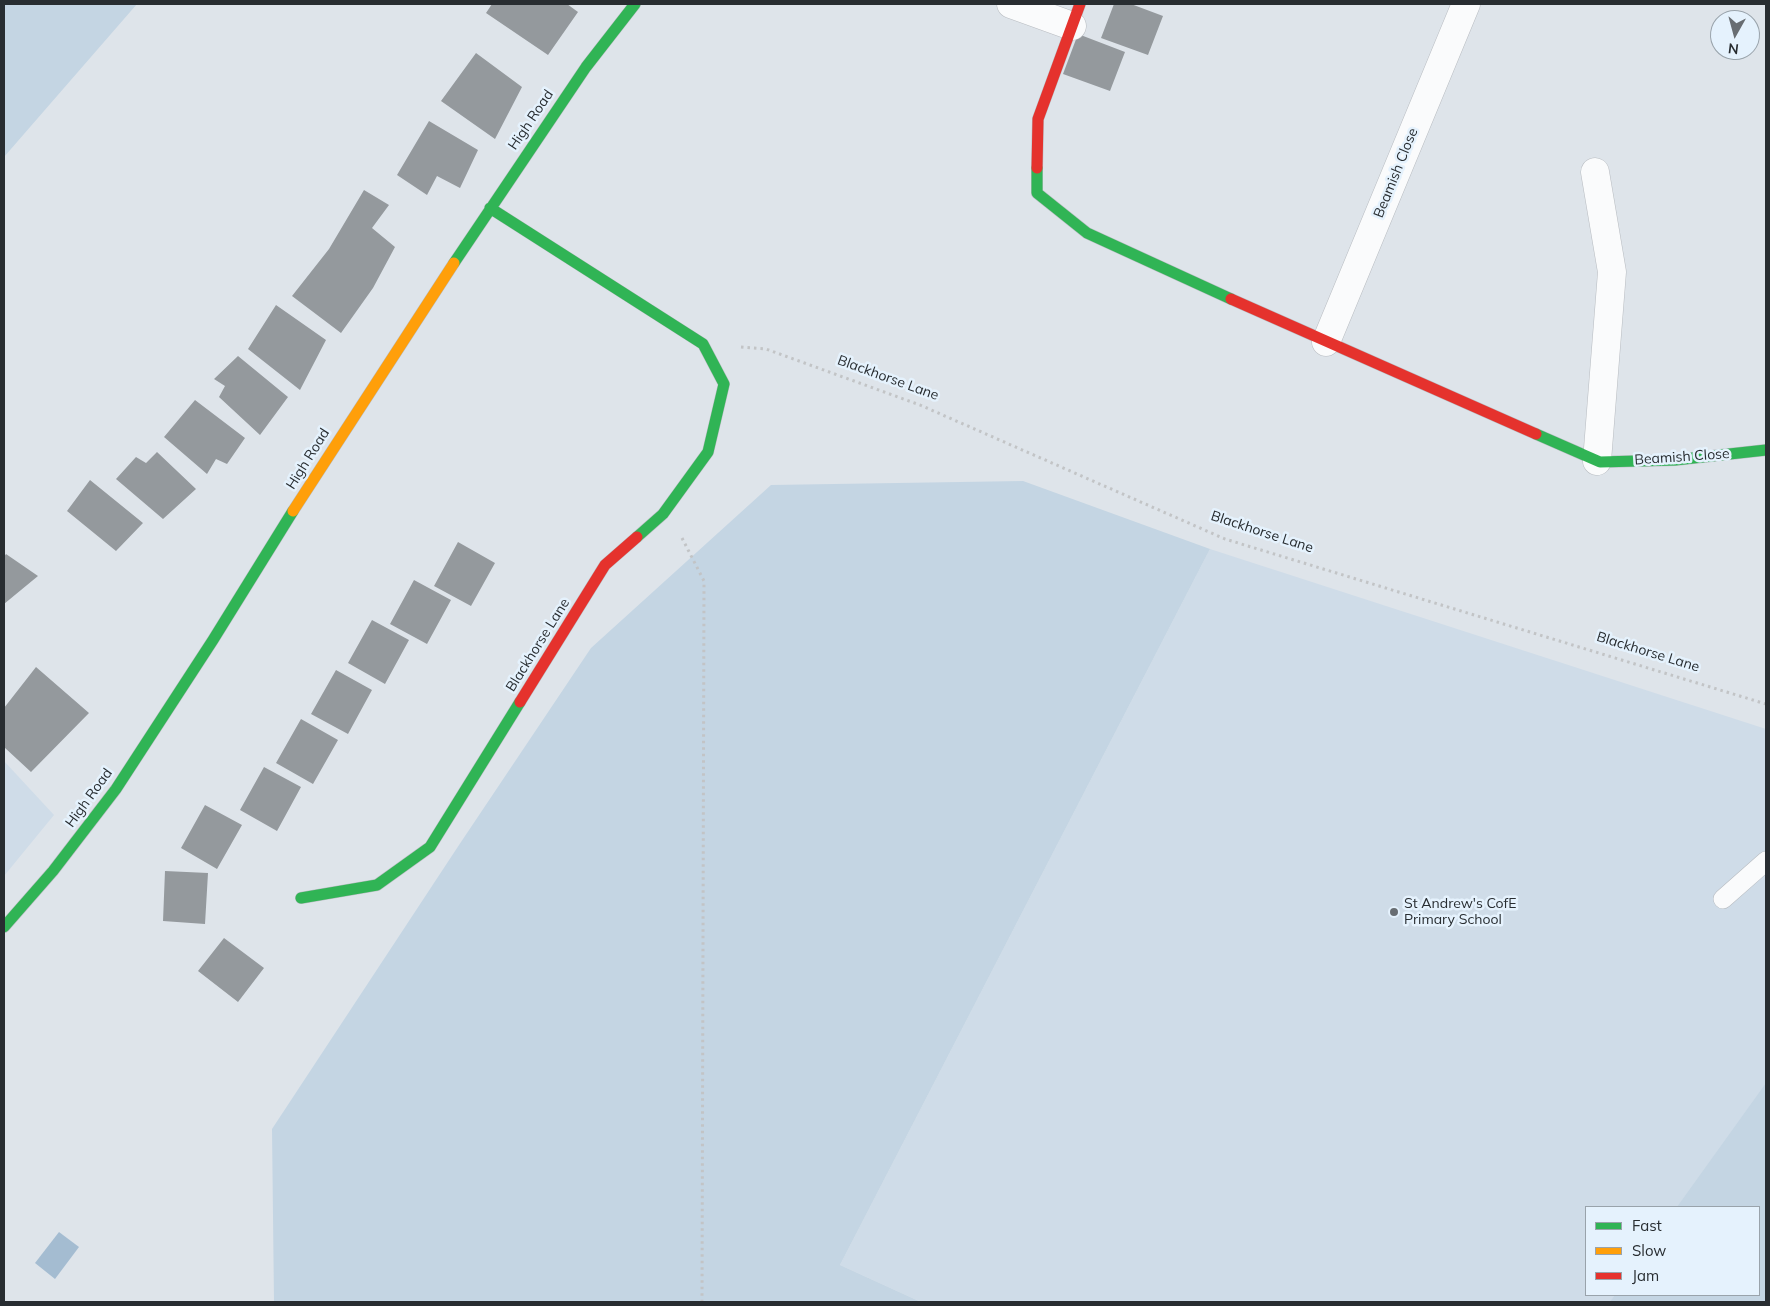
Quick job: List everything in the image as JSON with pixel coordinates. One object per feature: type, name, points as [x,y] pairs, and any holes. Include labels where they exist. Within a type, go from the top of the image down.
[{"type":"street","name":"High Road","points":[[4,927],[53,870],[116,789],[213,640],[325,460],[490,208],[586,67],[635,4]]},
{"type":"street","points":[[1011,4],[1076,15]]},
{"type":"street","name":"Beamish Close","points":[[1326,342],[1466,4]]},
{"type":"street","name":"Beamish Close","points":[[1076,15],[1038,119],[1037,193],[1087,233],[1326,342],[1600,462],[1675,460],[1766,450]]},
{"type":"street","points":[[1595,172],[1612,272],[1597,461]]},
{"type":"street","name":"Blackhorse Lane","points":[[301,898],[377,885],[430,847],[605,565],[663,514],[708,452],[724,384],[703,344],[490,208]]},
{"type":"lane","points":[[1724,899],[1766,861]]},
{"type":"path","name":"Blackhorse Lane","points":[[703,344],[766,349],[920,405],[1225,538],[1766,704]]},
{"type":"path","points":[[667,508],[704,581],[702,1302]]},
{"type":"shaded area","points":[[4,4],[137,4],[4,157]]},
{"type":"shaded area","points":[[1023,481],[1210,549],[840,1265],[921,1302],[274,1302],[272,1129],[591,648],[771,485]]},
{"type":"shaded area","name":"St Andrew's CofE Primary School","points":[[1210,549],[1766,729],[1766,1095],[1685,1206],[1585,1206],[1585,1296],[1618,1296],[1614,1302],[921,1302],[840,1265]]},
{"type":"shaded area","points":[[4,761],[54,815],[4,876]]},
{"type":"shaded area","points":[[1766,1083],[1766,1302],[1610,1302],[1614,1296],[1760,1296],[1760,1206],[1678,1206]]},
{"type":"shaded area","points":[[59,1232],[79,1247],[55,1279],[35,1263]]},
{"type":"building","points":[[492,4],[567,4],[578,12],[548,55],[486,13]]},
{"type":"building","points":[[1114,4],[1131,4],[1163,16],[1148,55],[1101,38]]},
{"type":"building","points":[[1078,34],[1125,52],[1110,91],[1063,74]]},
{"type":"building","points":[[476,53],[522,87],[495,139],[441,101]]},
{"type":"building","points":[[429,121],[478,150],[460,188],[437,176],[427,195],[397,175]]},
{"type":"building","points":[[364,190],[389,205],[372,228],[395,247],[373,288],[341,333],[292,296],[329,249]]},
{"type":"building","points":[[276,305],[326,340],[300,390],[248,349]]},
{"type":"building","points":[[238,356],[288,397],[260,435],[219,397],[225,386],[214,379]]},
{"type":"building","points":[[195,400],[245,438],[227,464],[216,459],[207,474],[164,437]]},
{"type":"building","points":[[157,452],[196,489],[163,519],[116,479],[136,457],[146,463]]},
{"type":"building","points":[[90,480],[143,523],[116,551],[67,511]]},
{"type":"building","points":[[458,542],[495,563],[471,606],[434,586]]},
{"type":"building","points":[[6,554],[38,576],[4,604],[4,557]]},
{"type":"building","points":[[414,580],[451,600],[427,644],[390,624]]},
{"type":"building","points":[[372,620],[409,640],[385,684],[348,663]]},
{"type":"building","points":[[36,667],[89,713],[31,772],[4,747],[4,708]]},
{"type":"building","points":[[336,670],[372,690],[348,734],[311,714]]},
{"type":"building","points":[[301,719],[338,740],[313,784],[276,763]]},
{"type":"building","points":[[264,767],[301,787],[277,831],[240,810]]},
{"type":"building","points":[[205,805],[242,825],[217,869],[181,848]]},
{"type":"building","points":[[165,871],[208,873],[205,924],[163,921]]},
{"type":"building","points":[[224,938],[264,968],[238,1002],[198,971]]},
{"type":"traffic: fast","points":[[454,263],[586,67],[635,4]]},
{"type":"traffic: fast","points":[[1037,168],[1037,193],[1087,233],[1231,299]]},
{"type":"traffic: fast","points":[[490,208],[703,344],[724,384],[708,452],[663,514],[637,537]]},
{"type":"traffic: fast","points":[[1536,434],[1600,462],[1675,460],[1766,450]]},
{"type":"traffic: fast","points":[[4,927],[53,871],[116,789],[213,640],[293,511]]},
{"type":"traffic: fast","points":[[301,898],[377,885],[430,847],[520,702]]},
{"type":"traffic: slow","points":[[293,511],[454,263]]},
{"type":"traffic: jam","points":[[1037,168],[1038,119],[1080,4]]},
{"type":"traffic: jam","points":[[1231,299],[1536,434]]},
{"type":"traffic: jam","points":[[520,702],[605,565],[637,537]]},
{"type":"place","name":"St Andrew's CofE Primary School","points":[[1394,912]]}]
